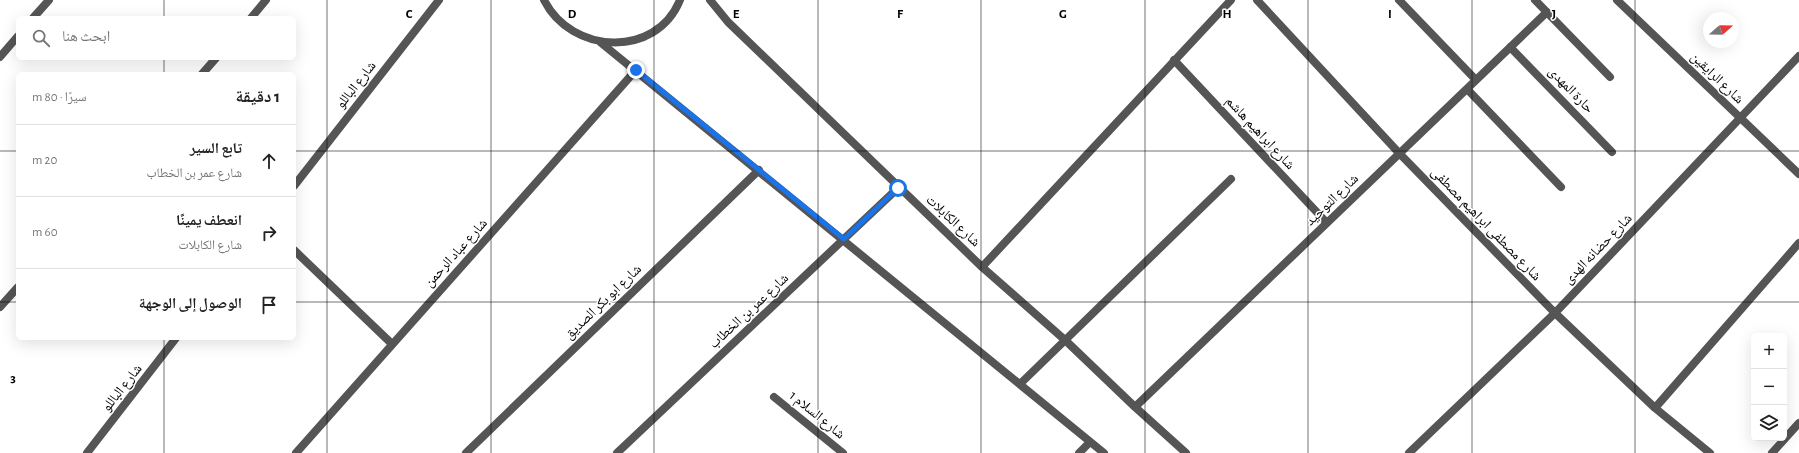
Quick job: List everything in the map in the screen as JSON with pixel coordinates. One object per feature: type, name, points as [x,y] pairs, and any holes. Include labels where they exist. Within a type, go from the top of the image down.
[{"type":"street","points":[[36,16],[49,0]]},
{"type":"street","points":[[253,16],[266,0]]},
{"type":"street","name":"شارع الباللو","points":[[296,183],[439,0]]},
{"type":"street","points":[[544,0],[558,20],[570,30],[584,38],[600,42],[618,42],[637,39],[653,31],[668,19],[680,0]]},
{"type":"street","name":"شارع الكابلات","points":[[710,0],[728,22],[898,188],[982,267],[1065,340],[1186,453]]},
{"type":"street","points":[[982,267],[1230,0]]},
{"type":"street","name":"شارع مصطفى ابراهيم مصطفى","points":[[1257,0],[1399,153],[1555,313],[1655,408],[1710,453]]},
{"type":"street","points":[[1399,0],[1476,80]]},
{"type":"street","points":[[1535,0],[1610,77]]},
{"type":"street","name":"شارع الرايقين","points":[[1617,0],[1799,174]]},
{"type":"street","name":"شارع التوحيد","points":[[1135,407],[1547,12]]},
{"type":"street","points":[[0,56],[16,38]]},
{"type":"street","points":[[0,42],[7,48]]},
{"type":"street","points":[[600,42],[844,239],[1104,453]]},
{"type":"street","name":"حارة المهدى","points":[[1510,47],[1612,152]]},
{"type":"street","name":"شارع حضانه الهدى","points":[[1409,453],[1555,313],[1799,56]]},
{"type":"street","points":[[204,72],[214,60]]},
{"type":"street","name":"شارع ابراهيم هاشم","points":[[1174,60],[1327,223]]},
{"type":"street","name":"شارع عباد الرحمن","points":[[296,453],[636,70]]},
{"type":"street","points":[[1467,89],[1561,187]]},
{"type":"street","name":"شارع ابو بكر الصديق","points":[[466,453],[759,170]]},
{"type":"street","points":[[1020,384],[1231,179]]},
{"type":"street","name":"شارع عمر بن الخطاب","points":[[617,453],[898,188]]},
{"type":"street","points":[[1655,408],[1799,243]]},
{"type":"street","points":[[296,252],[392,344]]},
{"type":"street","points":[[0,308],[16,289]]},
{"type":"street","name":"شارع الباللو","points":[[87,453],[174,340]]},
{"type":"street","name":"شارع السلام 1","points":[[774,397],[843,453]]},
{"type":"street","points":[[1772,453],[1799,423]]},
{"type":"street","points":[[1079,453],[1090,442]]},
{"type":"route","points":[[636,70],[844,239],[898,188]]}]
